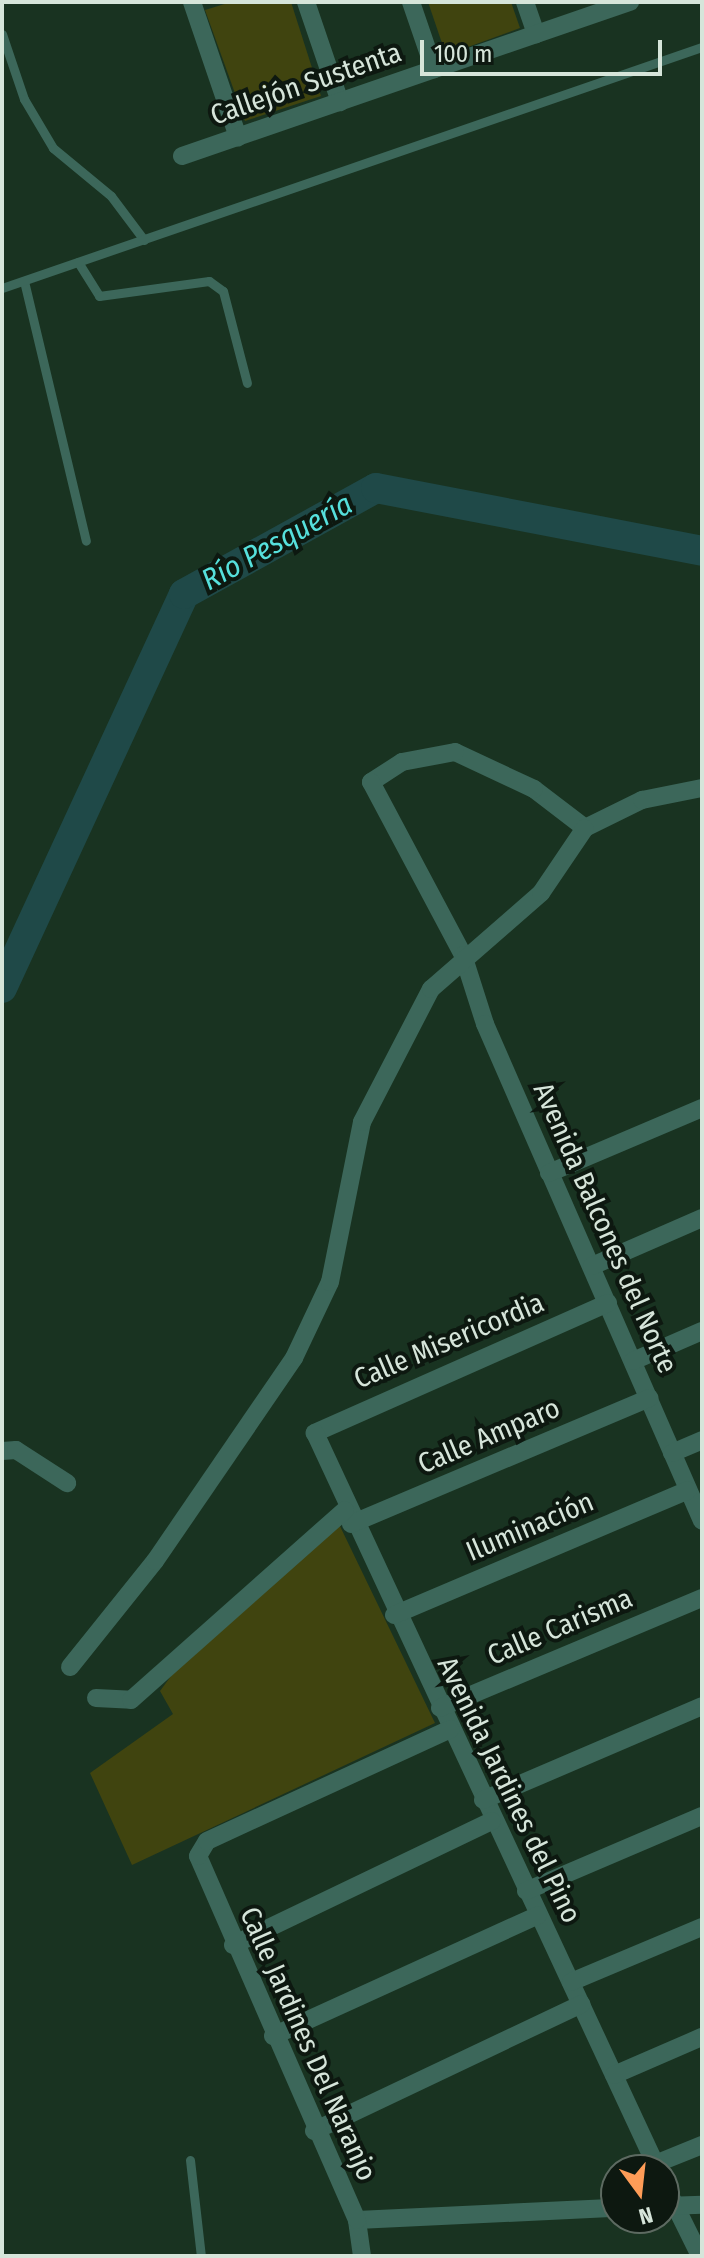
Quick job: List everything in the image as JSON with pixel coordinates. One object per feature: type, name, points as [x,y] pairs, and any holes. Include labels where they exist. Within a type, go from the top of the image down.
[{"type":"street","points":[[192,2],[238,137]]},
{"type":"street","points":[[306,2],[340,102]]},
{"type":"street","points":[[411,2],[434,69]]},
{"type":"street","points":[[525,2],[536,34]]},
{"type":"street","name":"Callejón Sustenta","points":[[182,156],[630,2]]},
{"type":"street","name":"Avenida Balcones del Norte","points":[[585,828],[522,782],[455,752],[402,762],[371,782],[463,955],[549,1173],[702,1521]]},
{"type":"street","points":[[70,1667],[155,1561],[294,1358],[330,1282],[375,1088],[431,989],[463,955],[541,893],[585,828],[642,800],[702,788]]},
{"type":"street","points":[[549,1173],[702,1108]]},
{"type":"street","points":[[592,1266],[702,1218]]},
{"type":"street","name":"Calle Misericordia","points":[[315,1433],[608,1303]]},
{"type":"street","points":[[633,1361],[702,1331]]},
{"type":"street","name":"Calle Amparo","points":[[96,1698],[131,1700],[348,1517],[649,1398]]},
{"type":"street","name":"Avenida Jardines del Pino","points":[[315,1433],[348,1517],[650,2154]]},
{"type":"street","points":[[672,1453],[702,1440]]},
{"type":"street","points":[[2,1451],[16,1450],[67,1483]]},
{"type":"street","name":"Iluminación","points":[[394,1615],[688,1490]]},
{"type":"street","name":"Calle Carisma","points":[[440,1708],[702,1598]]},
{"type":"street","points":[[483,1800],[702,1706]]},
{"type":"street","name":"Calle Jardines Del Naranjo","points":[[362,2256],[357,2220],[314,2131],[198,1856],[207,1841],[450,1729]]},
{"type":"street","points":[[526,1891],[702,1816]]},
{"type":"street","points":[[233,1945],[492,1821]]},
{"type":"street","points":[[273,2036],[538,1915]]},
{"type":"street","points":[[571,1982],[702,1927]]},
{"type":"street","points":[[314,2131],[581,2004]]},
{"type":"street","points":[[614,2075],[702,2037]]},
{"type":"street","points":[[680,2156],[702,2145]]},
{"type":"street","points":[[680,2206],[702,2205]]},
{"type":"street","points":[[357,2220],[600,2209]]},
{"type":"street","points":[[680,2224],[700,2256]]},
{"type":"lane","points":[[2,34],[24,99],[53,148],[111,196],[144,240]]},
{"type":"lane","points":[[2,288],[702,47]]},
{"type":"lane","points":[[78,262],[99,296],[209,281],[223,291],[247,383]]},
{"type":"lane","points":[[24,281],[86,541]]},
{"type":"lane","points":[[190,2160],[201,2256]]},
{"type":"green space","points":[[231,2],[291,2],[321,96],[245,121],[205,10]]},
{"type":"green space","points":[[428,2],[511,2],[520,28],[446,55]]},
{"type":"green space","points":[[338,1522],[435,1723],[132,1865],[90,1773],[173,1714],[160,1691],[196,1642]]},
{"type":"waterway","name":"Río Pesquería","points":[[2,988],[184,594],[376,488],[702,551]]}]
